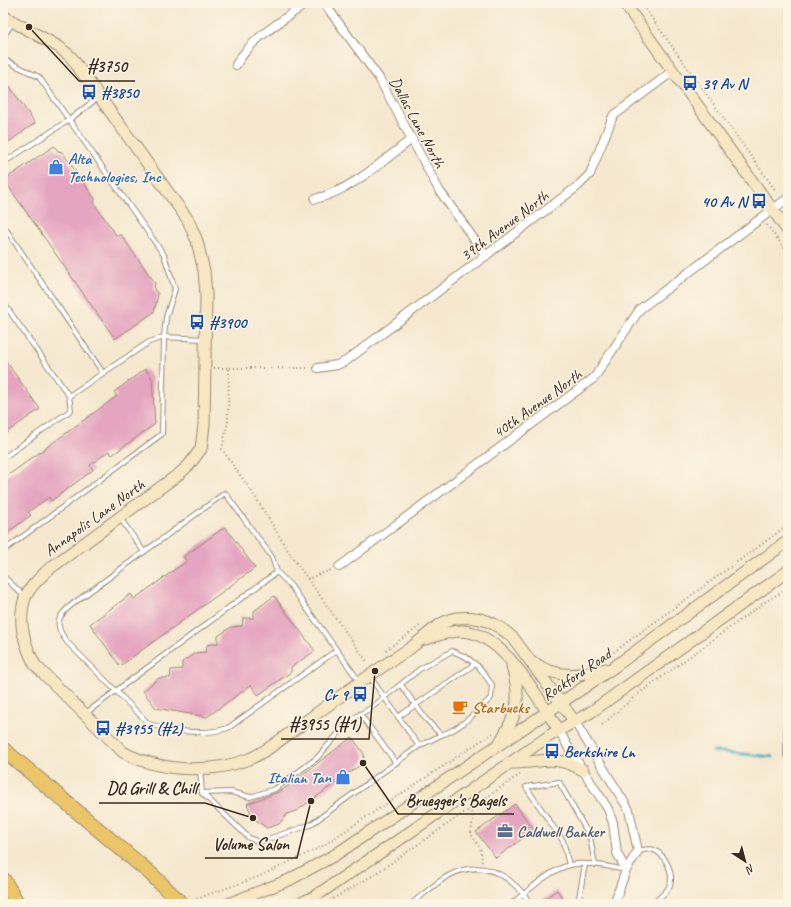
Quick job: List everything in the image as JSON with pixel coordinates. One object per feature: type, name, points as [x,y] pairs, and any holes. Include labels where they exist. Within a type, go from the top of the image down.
[{"type":"highway","points":[[3,749],[187,902]]},
{"type":"highway","points":[[3,879],[18,904]]},
{"type":"street","points":[[236,65],[243,52],[253,43],[307,3]]},
{"type":"street","name":"Dallas Lane North","points":[[324,3],[379,78],[439,190],[486,256]]},
{"type":"street","points":[[624,3],[788,231]]},
{"type":"street","name":"Annapolis Lane North","points":[[3,16],[59,47],[71,58],[188,220],[194,234],[204,270],[206,295],[204,425],[201,448],[189,465],[179,474],[49,569],[25,597]]},
{"type":"street","name":"39th Avenue North","points":[[318,368],[337,365],[346,361],[578,186],[590,174],[613,116],[673,71]]},
{"type":"street","points":[[315,199],[332,195],[348,187],[412,139]]},
{"type":"street","name":"40th Avenue North","points":[[339,566],[594,378],[640,309],[788,198]]},
{"type":"street","name":"Rockford Road","points":[[228,904],[289,880],[335,855],[614,668],[788,542]]},
{"type":"street","points":[[300,904],[390,846],[559,730],[575,722],[788,571]]},
{"type":"street","points":[[25,597],[22,632],[26,649],[35,665],[112,744],[136,759],[150,763],[200,769],[229,765],[251,758],[364,678],[422,640],[441,623],[456,618],[476,618],[488,620],[502,628],[514,639],[562,703],[629,810],[638,851],[626,870],[614,904]]},
{"type":"street","points":[[422,640],[444,633],[460,631],[470,632],[482,637],[496,646],[510,660],[559,730],[608,809],[613,823],[617,853],[626,870]]},
{"type":"street","points":[[528,658],[544,670],[564,674],[586,674],[614,668]]},
{"type":"street","points":[[498,746],[513,719],[518,702],[517,683],[510,660]]},
{"type":"street","points":[[788,726],[788,754]]},
{"type":"street","points":[[511,763],[529,763],[545,759],[557,759],[583,770]]},
{"type":"lane","points":[[3,37],[13,22]]},
{"type":"lane","points":[[3,59],[39,77],[164,255],[175,289],[166,317],[164,338],[162,434],[3,551]]},
{"type":"lane","points":[[3,163],[69,120],[99,97]]},
{"type":"lane","points":[[3,225],[103,373]]},
{"type":"lane","points":[[3,302],[69,396],[71,410],[3,458]]},
{"type":"lane","points":[[69,396],[149,342],[164,338],[206,339]]},
{"type":"lane","points":[[337,650],[228,728],[214,733],[162,728],[149,724],[67,642],[59,632],[58,620],[63,611],[224,493],[272,557],[277,572],[290,585],[337,650],[385,698],[419,746]]},
{"type":"lane","points":[[120,518],[144,552]]},
{"type":"lane","points":[[83,714],[277,572]]},
{"type":"lane","points":[[3,576],[25,597]]},
{"type":"lane","points":[[200,769],[202,793],[249,838],[259,842],[310,825],[419,746],[448,733],[472,716],[491,698],[492,685],[475,664],[466,657],[452,651],[420,669],[385,698],[350,720],[317,758],[275,788],[250,797],[231,792],[202,793]]},
{"type":"lane","points":[[398,717],[475,664]]},
{"type":"lane","points":[[401,685],[425,718],[442,735]]},
{"type":"lane","points":[[360,714],[396,763]]},
{"type":"lane","points":[[569,865],[563,841],[526,787],[559,782],[590,837],[595,865]]},
{"type":"lane","points":[[638,851],[648,849],[661,854],[671,873],[670,885],[666,892],[653,904]]},
{"type":"lane","points":[[511,904],[553,873],[569,865],[585,864],[626,870]]},
{"type":"lane","points":[[578,904],[585,864]]},
{"type":"lane","points":[[410,904],[450,875],[475,867],[503,875],[524,894],[531,904]]},
{"type":"path","points":[[641,3],[776,191]]},
{"type":"path","points":[[762,217],[788,253]]},
{"type":"path","points":[[205,368],[318,368]]},
{"type":"path","points":[[229,369],[228,421],[222,449],[256,498],[279,538],[307,579],[369,664]]},
{"type":"path","points":[[603,660],[788,525]]},
{"type":"path","points":[[307,579],[339,566]]},
{"type":"path","points":[[602,725],[634,697],[765,602],[788,588]]},
{"type":"path","points":[[187,902],[258,877],[320,847],[494,732]]},
{"type":"path","points":[[324,904],[372,876],[524,772]]},
{"type":"path","points":[[469,809],[473,816],[471,834],[481,850],[482,869]]},
{"type":"building","points":[[6,81],[35,123],[3,146],[3,83]]},
{"type":"building","points":[[54,146],[58,151],[62,152],[95,199],[94,203],[116,235],[121,235],[155,283],[154,289],[158,294],[154,312],[115,339],[4,180]]},
{"type":"building","points":[[3,357],[40,409],[3,435]]},
{"type":"building","points":[[145,369],[152,378],[155,424],[112,455],[109,451],[90,465],[93,470],[51,501],[49,497],[28,512],[31,515],[3,536],[3,479],[117,396],[114,392]]},
{"type":"building","points":[[225,527],[255,568],[120,666],[90,624],[131,594],[134,599],[187,561],[183,557]]},
{"type":"building","points":[[274,596],[315,651],[291,667],[291,672],[258,695],[251,685],[207,717],[156,708],[143,691],[159,678],[170,678],[171,670],[182,669],[182,662],[195,653],[206,652],[207,645],[218,643],[218,636],[231,627],[242,626],[243,618],[254,618],[254,611]]},
{"type":"building","points":[[352,737],[364,754],[363,763],[298,810],[287,814],[279,824],[267,828],[253,818],[247,804],[281,791]]},
{"type":"building","name":"Caldwell Banker","points":[[515,804],[534,830],[496,858],[476,832]]},
{"type":"building","points":[[557,890],[567,904],[537,904]]},
{"type":"waterway","points":[[713,751],[773,757]]},
{"type":"place","name":"#3750","points":[[29,27]]},
{"type":"place","name":"39 Av N","points":[[690,83]]},
{"type":"place","name":"#3850","points":[[89,92]]},
{"type":"place","name":"Alta Technologies, Inc","points":[[56,167]]},
{"type":"place","name":"40 Av N","points":[[759,201]]},
{"type":"place","name":"#3900","points":[[197,322]]},
{"type":"place","name":"#3955 (#1)","points":[[375,671]]},
{"type":"place","name":"Cr 9","points":[[360,694]]},
{"type":"place","name":"Starbucks","points":[[460,707]]},
{"type":"place","name":"#3955 (#2)","points":[[103,728]]},
{"type":"place","name":"Berkshire Ln","points":[[552,751]]},
{"type":"place","name":"Bruegger's Bagels","points":[[363,763]]},
{"type":"place","name":"Italian Tan","points":[[343,777]]},
{"type":"place","name":"Volume Salon","points":[[311,801]]},
{"type":"place","name":"DQ Grill & Chill","points":[[253,818]]},
{"type":"place","name":"Caldwell Banker","points":[[505,831]]}]
